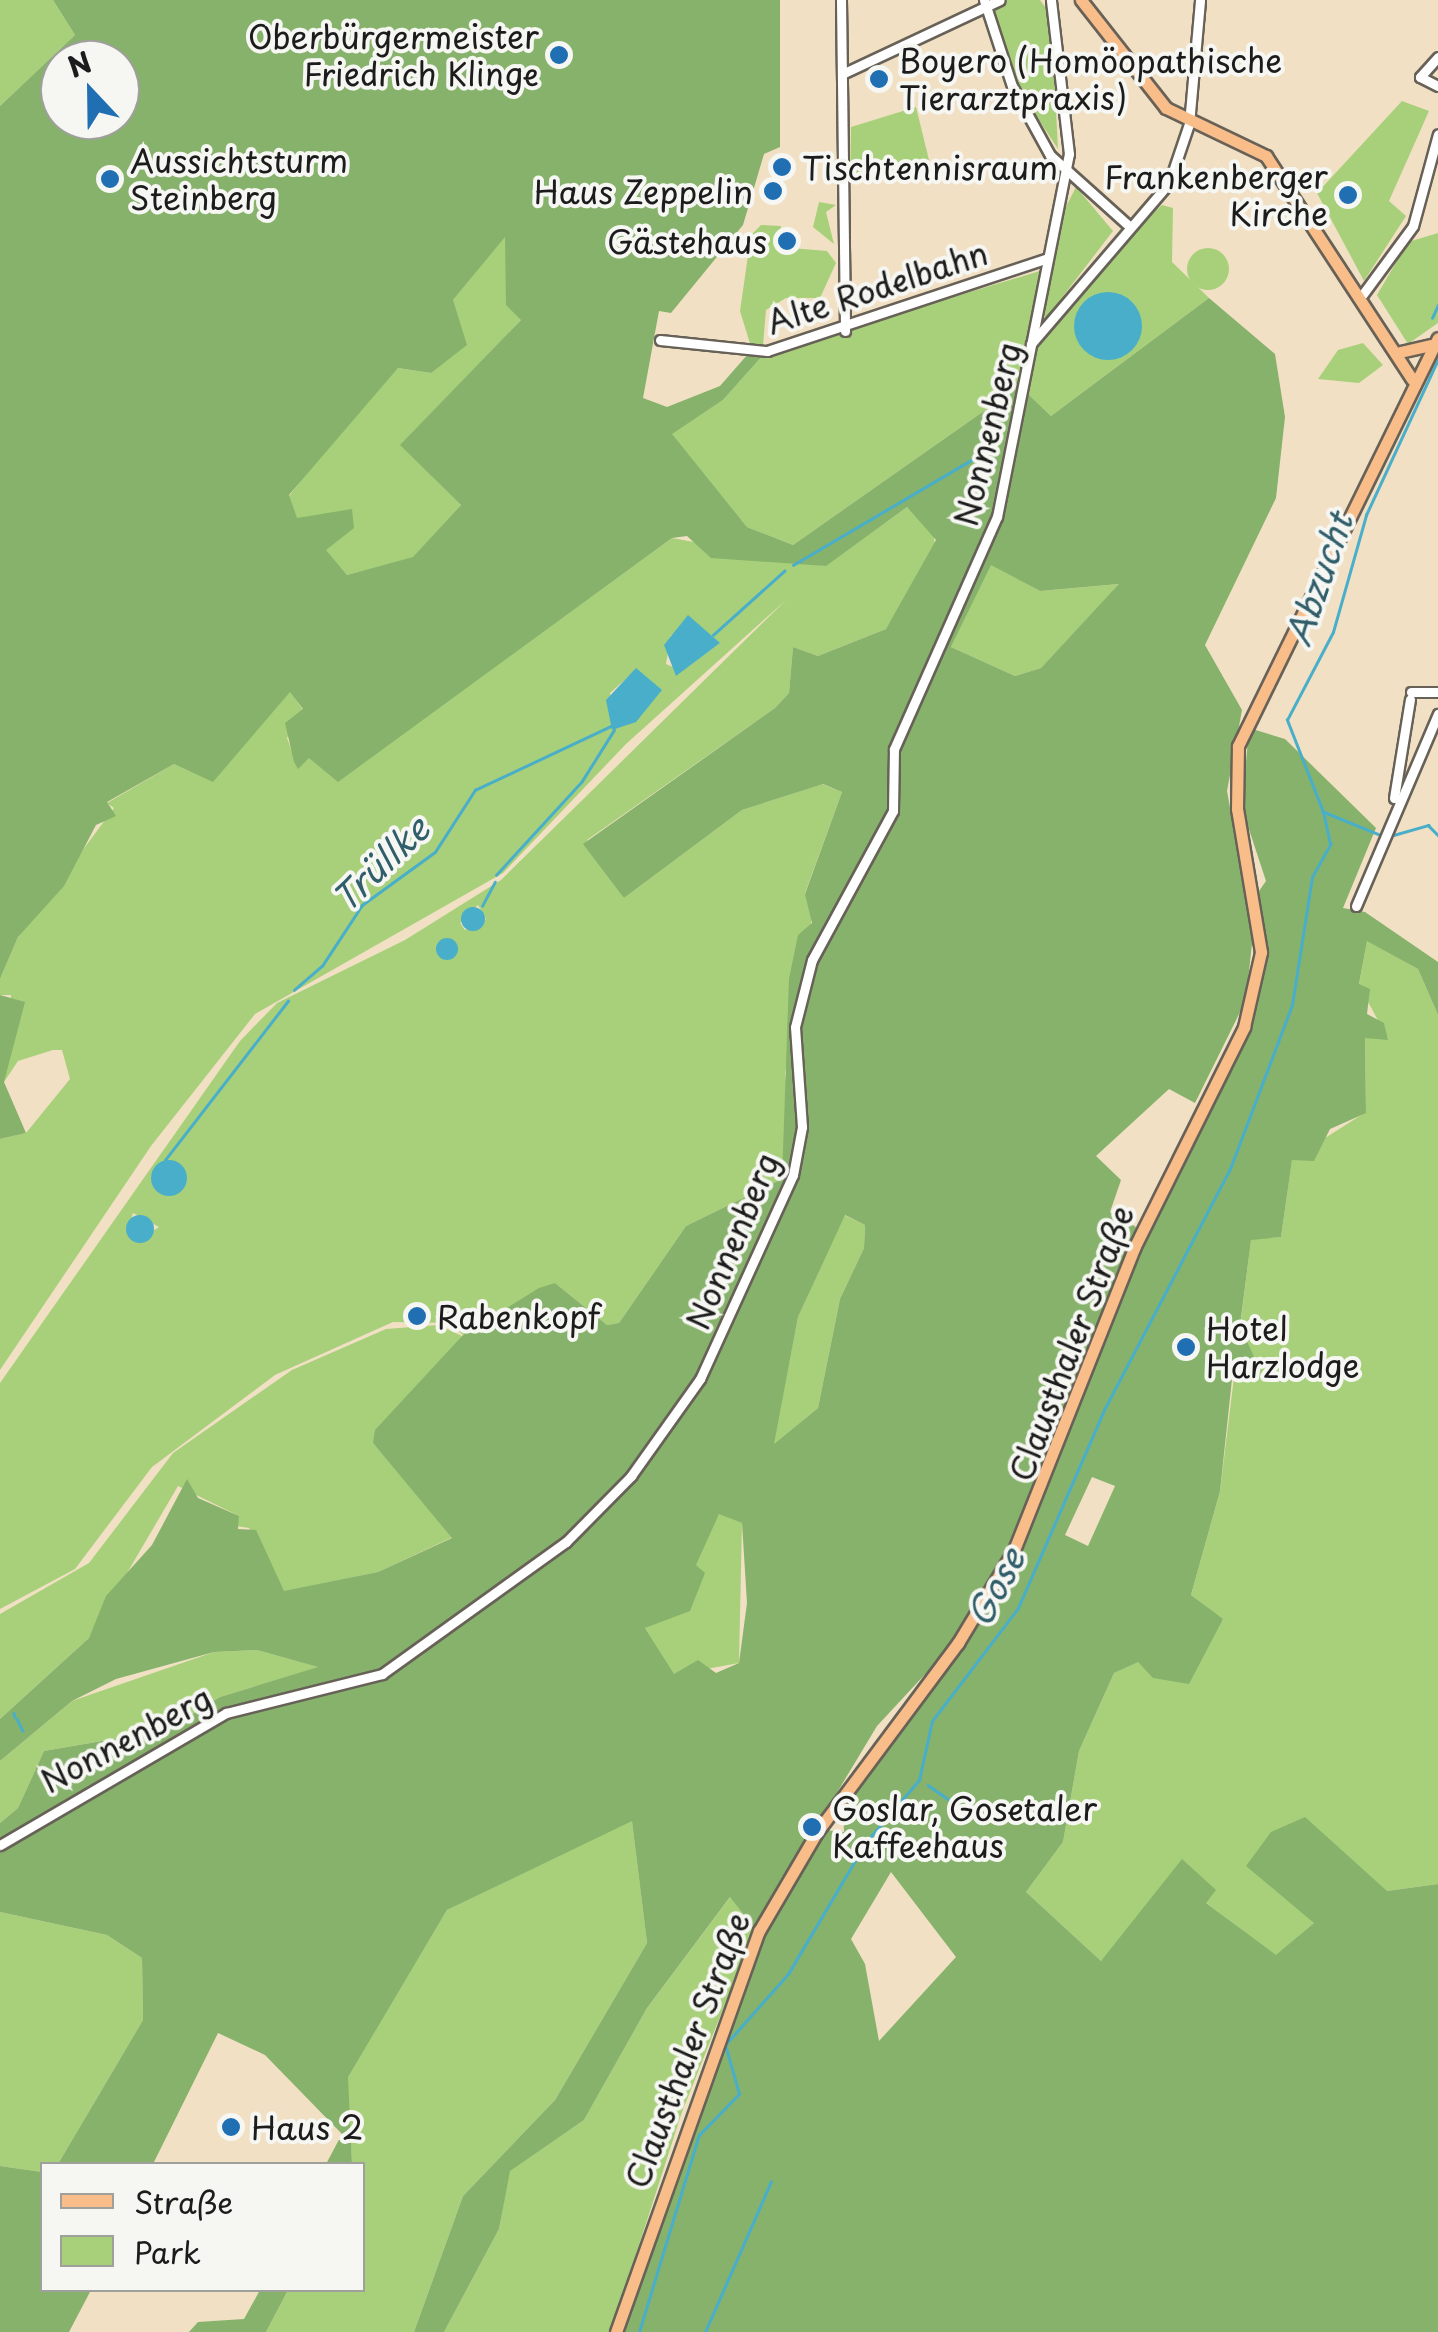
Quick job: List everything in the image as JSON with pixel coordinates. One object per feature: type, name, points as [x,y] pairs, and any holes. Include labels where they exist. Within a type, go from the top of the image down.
[{"type":"main road","points":[[1082,0],[1135,75],[1188,124],[1266,156],[1363,294],[1389,343],[1413,375]]},
{"type":"main road","points":[[1400,352],[1436,341]]},
{"type":"main road","name":"Clausthaler Straße","points":[[616,2332],[706,2059],[759,1931],[825,1820],[958,1643],[1014,1550],[1140,1233],[1244,1027],[1261,933],[1236,809],[1238,746],[1413,375],[1436,341]]},
{"type":"main road","points":[[1389,343],[1400,352],[1413,375]]},
{"type":"street","points":[[841,0],[845,331]]},
{"type":"street","points":[[842,74],[984,4],[1000,0]]},
{"type":"street","points":[[1027,350],[1064,166],[1050,0]]},
{"type":"street","name":"Nonnenberg","points":[[0,1845],[226,1712],[382,1674],[566,1542],[631,1476],[700,1379],[793,1175],[800,1001],[842,890],[893,811],[894,749],[997,516],[1027,350],[1128,224],[1169,183],[1188,124],[1200,0]]},
{"type":"street","points":[[984,4],[1012,86],[1064,166],[1128,224]]},
{"type":"street","points":[[1438,57],[1420,77],[1438,86]]},
{"type":"street","points":[[1363,294],[1414,226],[1438,134]]},
{"type":"street","points":[[1424,188],[1438,186]]},
{"type":"street","name":"Alte Rodelbahn","points":[[660,340],[752,353],[845,331],[1048,258]]},
{"type":"street","points":[[1392,810],[1410,695],[1438,692]]},
{"type":"street","points":[[1356,906],[1384,825],[1438,714]]},
{"type":"green space","points":[[0,0],[53,0],[75,35],[70,40],[40,40],[40,68],[0,106]]},
{"type":"green space","points":[[53,0],[780,0],[780,147],[764,154],[743,225],[671,313],[659,311],[643,398],[667,407],[720,386],[748,354],[764,354],[723,400],[672,434],[747,527],[793,545],[1011,392],[1027,363],[1028,394],[1051,416],[1209,298],[1275,354],[1285,417],[1276,498],[1205,645],[1242,710],[1227,791],[1253,934],[1246,1000],[1195,1103],[1169,1089],[1096,1156],[1121,1180],[1110,1212],[1136,1227],[1010,1548],[942,1656],[877,1726],[755,1929],[730,1897],[647,2008],[584,2120],[510,2171],[499,2229],[444,2332],[414,2332],[463,2196],[555,2100],[647,1943],[632,1821],[447,1910],[348,2077],[352,2162],[327,2162],[342,2134],[265,2055],[218,2033],[154,2162],[59,2162],[143,2020],[142,1958],[107,1935],[0,1912],[0,1823],[18,1808],[44,1751],[166,1730],[220,1697],[318,1667],[257,1650],[214,1652],[116,1679],[72,1701],[0,1761],[0,1719],[89,1638],[106,1596],[152,1545],[187,1479],[198,1498],[239,1516],[238,1529],[256,1530],[284,1591],[378,1572],[452,1538],[373,1443],[375,1430],[463,1335],[539,1288],[555,1283],[607,1325],[619,1323],[686,1226],[782,1179],[789,979],[798,935],[812,923],[805,894],[842,792],[823,784],[742,810],[624,898],[583,844],[775,708],[789,693],[793,647],[818,656],[886,629],[936,540],[907,507],[826,566],[711,558],[687,536],[672,538],[338,782],[309,758],[298,769],[294,762],[285,723],[303,709],[290,692],[213,782],[174,764],[107,802],[116,816],[96,825],[64,886],[18,937],[0,979],[0,106],[40,68],[40,140],[140,140],[140,40],[70,40],[75,35]],"holes":[[[505,237],[506,305],[521,320],[400,445],[461,505],[413,557],[347,575],[326,550],[354,528],[352,509],[297,518],[289,495],[398,368],[431,373],[467,345],[453,300]],[[991,565],[1040,591],[1119,584],[1041,668],[1015,676],[951,647]],[[845,1215],[865,1225],[864,1248],[840,1299],[818,1408],[774,1444],[798,1317]],[[719,1514],[742,1523],[747,1603],[739,1663],[716,1673],[698,1660],[674,1674],[645,1628],[690,1611],[705,1573],[696,1565]]]},
{"type":"green space","points":[[1007,0],[1040,0],[1051,15],[1058,149],[1012,79],[991,12]]},
{"type":"green space","points":[[1402,101],[1429,111],[1389,201],[1406,216],[1364,281],[1317,193]]},
{"type":"green space","points":[[916,107],[929,160],[850,183],[851,127]]},
{"type":"green space","points":[[1076,187],[1113,231],[1044,321],[1058,222]]},
{"type":"green space","points":[[819,202],[836,205],[826,212],[834,244],[813,227]]},
{"type":"green space","points":[[1162,205],[1173,208],[1172,262],[1209,298],[1051,416],[1028,394],[1026,365],[1011,392],[793,545],[747,527],[671,434],[723,400],[764,354],[1043,270],[1027,363],[1106,256]]},
{"type":"green space","points":[[761,225],[781,226],[779,247],[827,251],[836,263],[820,298],[786,298],[766,310],[763,346],[751,347],[740,311],[751,235]]},
{"type":"green space","points":[[1438,233],[1438,323],[1408,344],[1377,295],[1408,242]]},
{"type":"green space","points":[[505,236],[521,320],[401,445],[461,505],[413,558],[347,575],[296,518],[289,496],[371,391],[398,368],[431,373],[453,300]]},
{"type":"green space","points":[[1208,248],[1223,254],[1229,269],[1223,284],[1208,290],[1193,284],[1187,269],[1193,254]]},
{"type":"green space","points":[[1363,343],[1383,365],[1359,383],[1318,379],[1338,350]]},
{"type":"green space","points":[[907,507],[933,529],[936,553],[886,629],[818,656],[793,647],[789,693],[775,708],[587,840],[624,898],[742,810],[822,784],[842,792],[805,893],[813,911],[785,1074],[791,1114],[782,1179],[686,1226],[619,1323],[607,1325],[555,1283],[463,1335],[450,1323],[393,1322],[275,1375],[152,1467],[75,1569],[0,1609],[0,1383],[240,1041],[277,1003],[405,940],[501,880],[786,600],[626,744],[503,873],[255,1014],[151,1146],[0,1370],[0,1139],[26,1133],[70,1079],[62,1050],[53,1050],[18,1061],[4,1082],[11,995],[0,995],[0,979],[18,937],[114,808],[107,803],[174,764],[213,781],[290,691],[303,710],[287,738],[298,768],[309,757],[338,781],[672,538],[825,566]],"holes":[[[671,635],[720,643],[682,671],[666,664]],[[637,669],[630,721],[614,720],[610,693]],[[478,905],[486,919],[465,930],[460,923]],[[133,1213],[159,1227],[136,1242],[127,1233]]]},
{"type":"green space","points":[[991,564],[1040,591],[1120,584],[1041,668],[1015,676],[951,647]]},
{"type":"green space","points":[[1249,728],[1285,739],[1376,828],[1343,908],[1365,912],[1438,962],[1438,1015],[1418,969],[1367,941],[1359,984],[1370,989],[1367,1014],[1384,1023],[1388,1040],[1365,1038],[1366,1113],[1330,1129],[1314,1161],[1292,1160],[1281,1237],[1251,1240],[1240,1326],[1256,1361],[1233,1370],[1220,1491],[1191,1595],[1223,1619],[1189,1684],[1153,1678],[1138,1662],[1114,1673],[1079,1751],[1063,1842],[1026,1892],[1101,1961],[1182,1859],[1216,1890],[1206,1903],[1276,1955],[1314,1923],[1246,1866],[1271,1832],[1305,1817],[1387,1891],[1438,1884],[1438,2332],[620,2332],[763,1933],[824,1830],[844,1832],[843,1804],[1018,1553],[1138,1251],[1249,1029],[1267,953],[1259,891],[1266,881],[1242,808]],"holes":[[[1092,1477],[1115,1486],[1088,1546],[1065,1535]],[[891,1872],[956,1957],[879,2041],[865,1964],[851,1939]]]},
{"type":"green space","points":[[1367,940],[1418,969],[1438,1015],[1438,1884],[1387,1891],[1314,1923],[1276,1956],[1205,1902],[1101,1961],[1026,1892],[1063,1842],[1079,1751],[1114,1673],[1223,1620],[1191,1595],[1220,1491],[1251,1239],[1281,1237],[1292,1159],[1366,1112],[1365,1037],[1388,1039],[1359,985]]},
{"type":"green space","points":[[0,995],[25,1002],[4,1082],[26,1133],[0,1139]]},
{"type":"green space","points":[[844,1215],[865,1225],[864,1248],[840,1299],[818,1408],[773,1445],[798,1317]]},
{"type":"green space","points":[[438,1325],[462,1336],[373,1443],[453,1537],[378,1572],[283,1592],[249,1528],[236,1526],[239,1516],[178,1486],[89,1638],[0,1719],[0,1614],[89,1563],[173,1453],[292,1370],[386,1329]]},
{"type":"green space","points":[[719,1513],[742,1523],[739,1663],[674,1675],[645,1628],[670,1613]]},
{"type":"green space","points":[[257,1650],[319,1667],[220,1697],[166,1730],[44,1751],[18,1808],[0,1823],[0,1761],[72,1701],[214,1652]]},
{"type":"green space","points":[[632,1820],[647,1943],[555,2100],[463,2196],[414,2332],[266,2332],[287,2292],[365,2292],[365,2162],[352,2162],[347,2077],[447,1910]]},
{"type":"green space","points":[[731,1896],[755,1929],[682,2112],[611,2332],[444,2332],[499,2229],[509,2171],[584,2120],[647,2008]]},
{"type":"green space","points":[[0,1912],[107,1935],[142,1958],[143,2020],[59,2162],[40,2162],[40,2172],[0,2166]]},
{"type":"green space","points":[[0,2166],[40,2172],[40,2292],[90,2292],[69,2332],[0,2332]]},
{"type":"green space","points":[[259,2292],[287,2292],[266,2332],[189,2332],[198,2322],[244,2319]]},
{"type":"water","points":[[1108,292],[1121,294],[1132,302],[1140,313],[1140,339],[1132,350],[1121,358],[1108,360],[1095,358],[1084,350],[1076,339],[1074,326],[1076,313],[1084,302],[1095,294]]},
{"type":"water","points":[[688,615],[720,643],[676,676],[664,645]]},
{"type":"water","points":[[636,668],[662,690],[636,722],[612,730],[606,700]]},
{"type":"water","points":[[473,907],[482,910],[482,928],[473,931],[464,928],[461,919],[464,910]]},
{"type":"water","points":[[447,938],[455,941],[455,957],[447,960],[439,957],[436,949],[439,941]]},
{"type":"water","points":[[169,1160],[182,1165],[187,1178],[182,1191],[169,1196],[156,1191],[151,1178],[156,1165]]},
{"type":"water","points":[[140,1215],[150,1219],[154,1229],[150,1239],[140,1243],[130,1239],[126,1229],[130,1219]]},
{"type":"waterway","points":[[1432,318],[1438,305]]},
{"type":"waterway","name":"Abzucht","points":[[1382,836],[1323,812],[1287,720],[1333,632],[1366,515],[1438,359]]},
{"type":"waterway","name":"Trüllke","points":[[793,565],[976,457]]},
{"type":"waterway","name":"Trüllke","points":[[713,635],[784,571]]},
{"type":"waterway","name":"Trüllke","points":[[294,990],[322,966],[362,905],[435,852],[475,790],[611,726]]},
{"type":"waterway","points":[[496,875],[582,781],[614,730]]},
{"type":"waterway","name":"Gose","points":[[639,2332],[699,2135],[739,2094],[725,2045],[788,1974],[866,1842],[919,1780],[932,1721],[1018,1608],[1105,1408],[1230,1169],[1292,1005],[1312,877],[1330,844],[1323,812]]},
{"type":"waterway","name":"Abzucht","points":[[1390,836],[1428,825],[1438,835]]},
{"type":"waterway","points":[[482,906],[495,882]]},
{"type":"waterway","name":"Trüllke","points":[[165,1160],[288,1001]]},
{"type":"waterway","points":[[14,1713],[15,1717]]},
{"type":"waterway","points":[[17,1719],[23,1731]]},
{"type":"waterway","points":[[928,1785],[948,1799]]},
{"type":"waterway","points":[[705,2332],[771,2182]]},
{"type":"place","name":"Oberbürgermeister Friedrich Klinge","points":[[559,55]]},
{"type":"place","name":"Boyero (Homöopathische Tierarztpraxis)","points":[[879,79]]},
{"type":"place","name":"Tischtennisraum","points":[[782,167]]},
{"type":"place","name":"Aussichtsturm Steinberg","points":[[110,179]]},
{"type":"place","name":"Haus Zeppelin","points":[[773,191]]},
{"type":"place","name":"Frankenberger Kirche","points":[[1348,195]]},
{"type":"place","name":"Gästehaus","points":[[787,241]]},
{"type":"place","name":"Rabenkopf","points":[[417,1316]]},
{"type":"place","name":"Hotel Harzlodge","points":[[1186,1347]]},
{"type":"place","name":"Goslar, Gosetaler Kaffeehaus","points":[[812,1827]]},
{"type":"place","name":"Haus 2","points":[[231,2127]]}]
